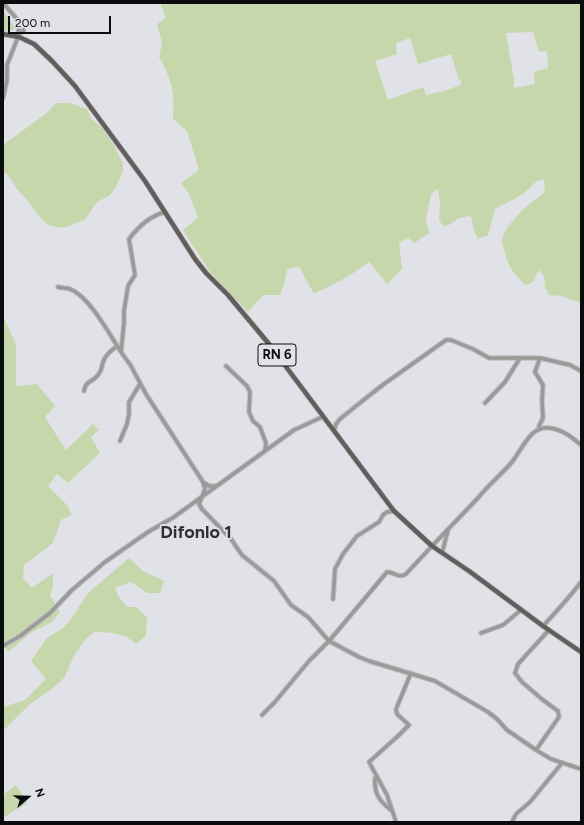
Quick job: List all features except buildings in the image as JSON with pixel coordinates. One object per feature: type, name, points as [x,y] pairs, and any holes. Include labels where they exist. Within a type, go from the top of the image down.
[{"type":"main road","name":"RN 6","points":[[3,34],[20,35],[34,44],[75,86],[145,182],[195,259],[206,273],[228,295],[269,344],[322,417],[394,511],[432,546],[581,652]]},
{"type":"street","points":[[3,3],[17,19],[20,27],[23,28],[7,65],[7,80],[3,98]]},
{"type":"street","points":[[121,352],[124,311],[128,286],[134,278],[135,271],[129,239],[154,215],[165,212]]},
{"type":"street","points":[[58,287],[70,289],[84,298],[131,366],[140,384],[203,482],[205,489],[200,504],[202,509],[231,539],[242,555],[274,581],[291,605],[308,617],[329,641],[359,658],[435,681],[498,719],[507,730],[536,750],[551,759],[581,769]]},
{"type":"street","points":[[334,431],[336,424],[340,419],[384,384],[446,340],[457,342],[489,358],[540,358],[570,365],[581,371]]},
{"type":"street","points":[[84,391],[87,382],[97,376],[101,371],[104,359],[117,346]]},
{"type":"street","points":[[485,403],[505,382],[520,358]]},
{"type":"street","points":[[539,426],[543,418],[543,385],[535,372],[540,358]]},
{"type":"street","points":[[226,366],[247,386],[250,392],[249,412],[253,421],[260,427],[266,443],[264,451]]},
{"type":"street","points":[[120,441],[127,424],[129,402],[140,384]]},
{"type":"street","points":[[4,645],[20,636],[50,613],[72,590],[105,562],[202,497],[294,430],[322,417]]},
{"type":"street","points":[[262,715],[309,661],[329,641],[386,572],[402,576],[406,574],[484,490],[503,472],[532,433],[546,429],[559,430],[581,445]]},
{"type":"street","points":[[203,482],[209,486],[216,486]]},
{"type":"street","points":[[333,599],[335,569],[342,554],[357,536],[379,522],[382,515],[387,512],[394,511]]},
{"type":"street","points":[[442,553],[448,529]]},
{"type":"street","points":[[543,626],[569,598],[581,582]]},
{"type":"street","points":[[481,633],[503,625],[521,610]]},
{"type":"street","points":[[536,750],[559,714],[558,711],[522,682],[515,673],[518,664],[549,630]]},
{"type":"street","points":[[396,822],[387,796],[368,762],[409,725],[398,714],[396,709],[411,673]]},
{"type":"street","points":[[512,822],[516,814],[530,802],[562,763]]},
{"type":"street","points":[[376,777],[375,787],[378,798],[392,811]]},
{"type":"green space","points":[[160,3],[581,3],[581,303],[561,296],[549,295],[545,287],[544,276],[539,270],[532,283],[526,285],[518,277],[507,261],[502,244],[505,233],[514,219],[545,192],[544,179],[536,182],[522,195],[495,209],[488,235],[478,239],[474,231],[471,216],[459,218],[449,225],[443,226],[439,220],[440,204],[438,189],[431,194],[426,218],[429,233],[414,243],[408,238],[399,243],[402,269],[387,284],[369,262],[349,276],[314,294],[299,267],[287,269],[284,285],[280,295],[263,295],[248,312],[210,272],[183,230],[198,218],[189,194],[181,183],[199,170],[187,131],[173,119],[172,87],[159,57],[162,43],[157,24],[166,18]],"holes":[[[533,32],[539,52],[547,51],[548,68],[534,72],[535,84],[514,88],[506,33]],[[410,38],[418,64],[451,54],[458,77],[462,84],[448,90],[426,95],[423,87],[388,100],[375,61],[397,54],[396,43]]]},
{"type":"green space","points":[[3,11],[16,29],[3,31]]},
{"type":"green space","points":[[57,103],[69,103],[87,109],[91,118],[102,128],[114,145],[123,164],[123,172],[114,190],[109,196],[97,202],[85,220],[65,227],[52,226],[42,220],[3,171],[3,145],[48,112]]},
{"type":"green space","points":[[3,316],[16,344],[16,386],[37,384],[55,406],[45,417],[66,450],[93,424],[99,430],[91,437],[100,453],[68,483],[57,474],[48,486],[67,505],[72,515],[61,520],[53,543],[24,565],[23,578],[32,588],[53,573],[53,587],[50,595],[60,612],[52,622],[32,632],[8,652],[3,644]]},
{"type":"green space","points":[[129,558],[143,571],[164,581],[160,593],[147,593],[131,582],[115,588],[119,597],[127,607],[137,607],[147,618],[146,636],[136,644],[121,635],[94,632],[86,639],[75,654],[64,678],[29,705],[3,731],[3,707],[25,700],[46,679],[31,661],[46,639],[63,628],[71,619],[88,593]]},
{"type":"green space","points":[[16,785],[27,803],[3,818],[3,795]]},
{"type":"district","name":"Difonlo 1","points":[[196,533]]}]
